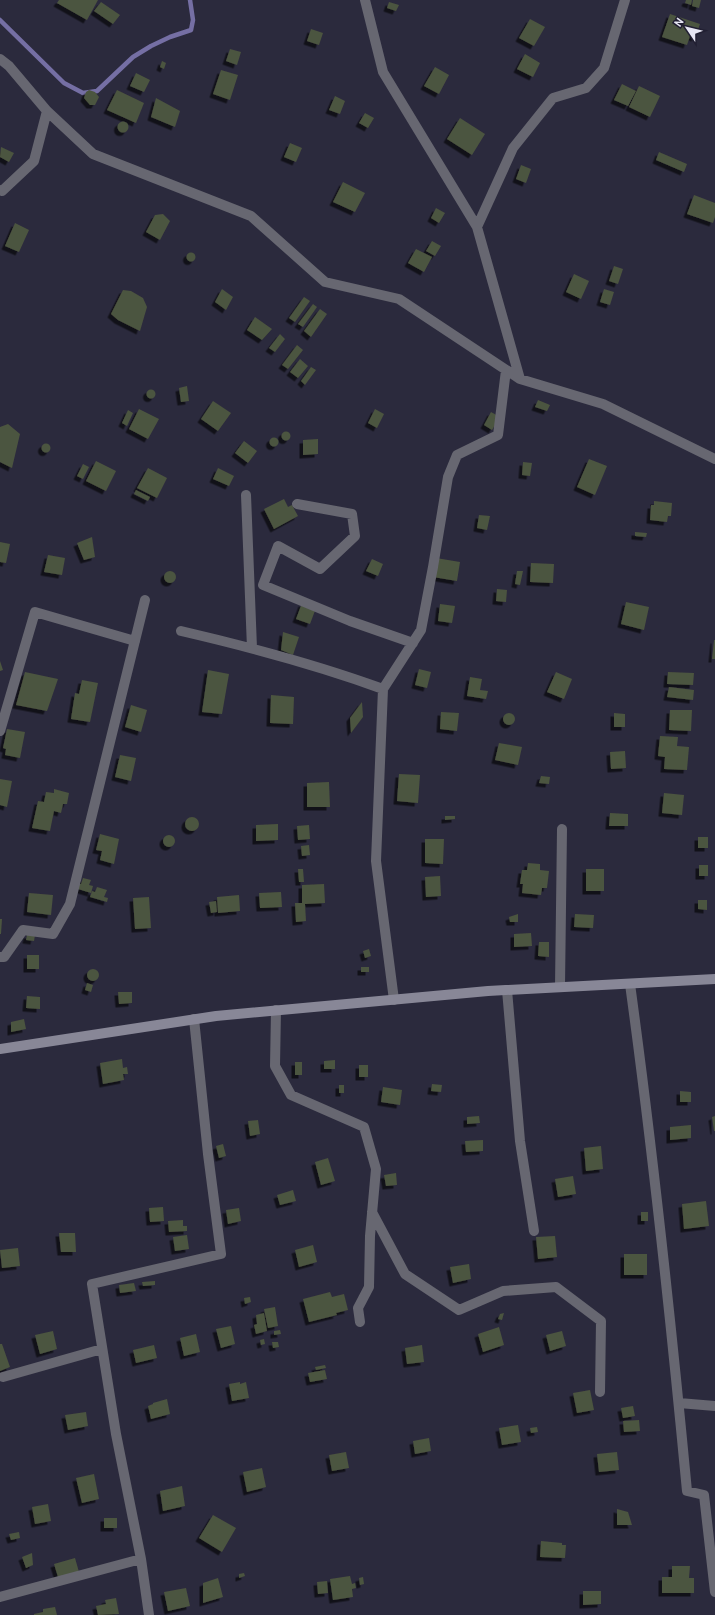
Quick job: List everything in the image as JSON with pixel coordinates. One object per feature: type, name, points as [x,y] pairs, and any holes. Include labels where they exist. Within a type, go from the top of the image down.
[{"type":"main road","points":[[0,1049],[194,1019],[276,1010],[560,986],[715,980]]},
{"type":"street","points":[[365,0],[383,72],[476,227],[520,379]]},
{"type":"street","points":[[476,227],[513,148],[553,98],[586,88],[604,68],[625,0]]},
{"type":"street","points":[[0,59],[9,66],[47,111],[93,154],[250,216],[325,282],[399,298],[520,379],[603,404],[715,460]]},
{"type":"street","points":[[0,190],[2,191],[34,161],[47,111]]},
{"type":"street","points":[[394,1000],[376,861],[383,689],[421,630],[448,477],[457,455],[498,435],[506,370]]},
{"type":"street","points":[[246,495],[252,648]]},
{"type":"street","points":[[297,504],[352,514],[355,536],[320,569],[278,546],[263,585],[350,621],[413,643]]},
{"type":"street","points":[[0,957],[4,957],[23,930],[53,934],[70,904],[145,600]]},
{"type":"street","points":[[0,731],[35,612],[135,641]]},
{"type":"street","points":[[181,631],[252,648],[341,673],[383,689]]},
{"type":"street","points":[[560,986],[562,829]]},
{"type":"street","points":[[630,984],[642,1073],[679,1403],[687,1492],[704,1495],[715,1592]]},
{"type":"street","points":[[507,990],[520,1141],[534,1231]]},
{"type":"street","points":[[276,1010],[275,1066],[291,1094],[364,1127],[376,1169],[370,1236],[369,1287],[358,1308],[360,1322]]},
{"type":"street","points":[[148,1615],[141,1559],[116,1434],[92,1284],[221,1254],[208,1154],[194,1019]]},
{"type":"street","points":[[372,1212],[405,1274],[459,1310],[503,1291],[556,1287],[601,1321],[600,1392]]},
{"type":"street","points":[[3,1376],[102,1348]]},
{"type":"street","points":[[679,1403],[715,1406]]},
{"type":"street","points":[[0,1597],[141,1559]]},
{"type":"building","points":[[59,0],[98,0],[87,20],[57,3]]},
{"type":"building","points":[[686,0],[692,0],[691,5],[685,3]]},
{"type":"building","points":[[693,0],[701,0],[699,8],[692,6]]},
{"type":"building","points":[[101,2],[120,15],[113,24],[94,11]]},
{"type":"building","points":[[389,2],[399,5],[396,11],[387,8]]},
{"type":"building","points":[[670,14],[700,24],[695,38],[690,36],[687,45],[662,37]]},
{"type":"building","points":[[530,19],[545,27],[534,46],[519,38]]},
{"type":"building","points":[[311,29],[323,33],[319,45],[307,41]]},
{"type":"building","points":[[230,49],[241,52],[237,65],[226,61]]},
{"type":"building","points":[[525,54],[540,63],[533,77],[517,69]]},
{"type":"building","points":[[162,61],[166,63],[164,69],[160,67]]},
{"type":"building","points":[[435,67],[449,75],[439,94],[424,86]]},
{"type":"building","points":[[221,70],[238,75],[230,100],[213,94]]},
{"type":"building","points":[[136,73],[150,80],[144,92],[130,86]]},
{"type":"building","points":[[622,84],[636,91],[628,106],[614,100]]},
{"type":"building","points":[[639,86],[660,96],[650,117],[629,107]]},
{"type":"building","points":[[89,90],[95,92],[99,97],[95,105],[90,105],[84,98],[86,92]]},
{"type":"building","points":[[117,90],[144,103],[136,123],[107,110]]},
{"type":"building","points":[[335,96],[345,101],[340,114],[329,110]]},
{"type":"building","points":[[156,98],[180,111],[175,127],[151,117]]},
{"type":"building","points":[[365,113],[374,118],[368,128],[359,123]]},
{"type":"building","points":[[460,118],[485,134],[472,155],[447,139]]},
{"type":"building","points":[[121,122],[125,122],[127,123],[127,131],[121,132],[118,129],[118,125]]},
{"type":"building","points":[[290,143],[302,148],[296,162],[284,157]]},
{"type":"building","points":[[1,147],[14,153],[9,162],[0,157]]},
{"type":"building","points":[[659,152],[687,164],[684,172],[656,160]]},
{"type":"building","points":[[521,165],[531,169],[526,183],[516,179]]},
{"type":"building","points":[[343,182],[365,193],[355,212],[333,202]]},
{"type":"building","points":[[694,195],[715,203],[715,217],[713,223],[687,214]]},
{"type":"building","points":[[436,208],[445,213],[439,223],[431,218]]},
{"type":"building","points":[[163,214],[170,221],[160,240],[146,232],[155,215]]},
{"type":"building","points":[[15,223],[29,230],[19,252],[5,246]]},
{"type":"building","points":[[432,241],[441,246],[435,256],[426,251]]},
{"type":"building","points":[[416,249],[432,257],[424,272],[408,263]]},
{"type":"building","points":[[189,253],[193,253],[195,257],[193,261],[189,261],[187,259],[187,255]]},
{"type":"building","points":[[614,266],[623,269],[618,284],[609,281]]},
{"type":"building","points":[[574,274],[589,281],[581,299],[566,292]]},
{"type":"building","points":[[222,289],[233,297],[226,310],[215,302]]},
{"type":"building","points":[[604,289],[614,292],[610,305],[600,302]]},
{"type":"building","points":[[123,290],[131,291],[143,298],[147,307],[140,331],[118,320],[111,314]]},
{"type":"building","points":[[304,297],[310,301],[295,322],[289,318]]},
{"type":"building","points":[[313,304],[317,307],[303,327],[298,324]]},
{"type":"building","points":[[320,309],[327,314],[311,337],[304,331]]},
{"type":"building","points":[[255,317],[272,329],[262,340],[247,330]]},
{"type":"building","points":[[280,334],[285,339],[275,352],[269,348]]},
{"type":"building","points":[[297,345],[303,350],[288,369],[282,365]]},
{"type":"building","points":[[300,359],[308,366],[298,378],[290,372]]},
{"type":"building","points":[[311,367],[316,370],[305,385],[301,381]]},
{"type":"building","points":[[187,386],[189,401],[181,402],[179,388]]},
{"type":"building","points":[[149,390],[153,390],[155,394],[153,398],[149,398],[147,396],[147,392]]},
{"type":"building","points":[[538,400],[550,405],[547,411],[535,407]]},
{"type":"building","points":[[213,401],[231,413],[218,431],[201,419]]},
{"type":"building","points":[[139,409],[159,419],[148,439],[129,429]]},
{"type":"building","points":[[375,409],[384,414],[377,428],[368,423]]},
{"type":"building","points":[[128,410],[133,413],[127,426],[122,423]]},
{"type":"building","points":[[491,412],[500,417],[492,430],[484,425]]},
{"type":"building","points":[[8,424],[20,434],[12,468],[0,462],[0,427]]},
{"type":"building","points":[[284,432],[288,432],[290,436],[288,440],[284,440],[282,438],[282,434]]},
{"type":"building","points":[[272,438],[276,438],[278,442],[276,446],[272,446],[270,444],[270,440]]},
{"type":"building","points":[[318,439],[318,454],[303,455],[303,440]]},
{"type":"building","points":[[244,441],[257,451],[248,463],[235,453]]},
{"type":"building","points":[[44,444],[48,444],[50,448],[48,452],[44,452],[42,450],[42,446]]},
{"type":"building","points":[[589,459],[607,466],[595,495],[577,487]]},
{"type":"building","points":[[96,461],[116,471],[106,491],[86,481]]},
{"type":"building","points":[[523,462],[532,463],[530,476],[522,475]]},
{"type":"building","points":[[83,464],[89,467],[83,479],[77,476]]},
{"type":"building","points":[[148,468],[167,478],[157,498],[137,488]]},
{"type":"building","points":[[218,468],[234,476],[229,486],[213,479]]},
{"type":"building","points":[[136,490],[150,497],[148,501],[134,494]]},
{"type":"building","points":[[284,499],[288,507],[292,505],[298,516],[274,529],[264,509]]},
{"type":"building","points":[[654,501],[672,503],[671,516],[668,516],[667,522],[650,520],[651,505],[654,505]]},
{"type":"building","points":[[479,515],[490,516],[487,530],[477,528]]},
{"type":"building","points":[[635,532],[647,533],[646,537],[635,536]]},
{"type":"building","points":[[92,537],[95,557],[84,560],[77,543]]},
{"type":"building","points":[[0,542],[10,544],[6,563],[0,562]]},
{"type":"building","points":[[48,555],[65,558],[62,575],[44,572]]},
{"type":"building","points":[[436,558],[460,562],[457,581],[433,577]]},
{"type":"building","points":[[372,559],[383,564],[378,576],[366,571]]},
{"type":"building","points":[[531,563],[554,564],[553,583],[530,582]]},
{"type":"building","points":[[168,571],[172,571],[176,577],[172,583],[168,583],[164,579],[164,575]]},
{"type":"building","points":[[517,571],[523,571],[520,585],[515,584]]},
{"type":"building","points":[[497,589],[507,590],[506,602],[496,601]]},
{"type":"building","points":[[626,602],[649,607],[644,630],[621,624]]},
{"type":"building","points":[[302,603],[316,608],[310,624],[296,619]]},
{"type":"building","points":[[440,604],[455,606],[452,623],[438,621]]},
{"type":"building","points":[[283,632],[299,637],[293,655],[281,650]]},
{"type":"building","points":[[714,640],[715,659],[712,659]]},
{"type":"building","points":[[0,661],[3,670],[0,671]]},
{"type":"building","points":[[419,669],[431,672],[427,688],[415,685]]},
{"type":"building","points":[[208,670],[229,674],[222,714],[202,712]]},
{"type":"building","points":[[25,672],[58,679],[47,711],[16,705]]},
{"type":"building","points":[[556,672],[572,679],[564,699],[547,692]]},
{"type":"building","points":[[668,672],[694,673],[693,685],[667,684]]},
{"type":"building","points":[[470,677],[482,679],[480,690],[488,691],[486,699],[467,696]]},
{"type":"building","points":[[82,680],[98,683],[90,722],[71,719],[75,693],[79,694]]},
{"type":"building","points":[[669,687],[694,690],[693,700],[667,697]]},
{"type":"building","points":[[271,695],[294,697],[293,724],[270,723]]},
{"type":"building","points":[[362,702],[363,717],[351,733],[350,718]]},
{"type":"building","points":[[131,705],[147,710],[141,732],[125,727]]},
{"type":"building","points":[[670,710],[692,710],[691,731],[669,730]]},
{"type":"building","points":[[441,712],[459,713],[457,731],[440,729]]},
{"type":"building","points":[[509,713],[513,715],[515,719],[513,723],[509,725],[505,723],[503,719],[505,715]]},
{"type":"building","points":[[614,713],[625,714],[625,727],[614,727]]},
{"type":"building","points":[[7,729],[25,732],[20,758],[5,755],[6,749],[3,748]]},
{"type":"building","points":[[660,736],[678,737],[677,746],[689,747],[687,770],[664,769],[665,757],[658,756]]},
{"type":"building","points":[[499,743],[522,747],[518,765],[495,760]]},
{"type":"building","points":[[625,751],[626,768],[611,769],[610,752]]},
{"type":"building","points":[[120,755],[136,758],[131,781],[115,777]]},
{"type":"building","points":[[399,774],[420,775],[418,803],[397,801]]},
{"type":"building","points":[[541,776],[550,777],[549,784],[539,783]]},
{"type":"building","points":[[0,779],[12,781],[7,807],[0,805]]},
{"type":"building","points":[[329,782],[330,807],[307,807],[307,783]]},
{"type":"building","points":[[54,789],[69,793],[67,804],[63,804],[61,813],[54,811],[50,831],[32,828],[38,801],[44,802],[46,792],[54,793]]},
{"type":"building","points":[[664,793],[684,795],[682,815],[662,813]]},
{"type":"building","points":[[610,813],[628,814],[628,826],[609,826]]},
{"type":"building","points":[[445,816],[455,816],[455,819],[445,820]]},
{"type":"building","points":[[192,817],[197,819],[199,824],[197,829],[192,831],[187,829],[185,824],[187,819]]},
{"type":"building","points":[[278,824],[278,840],[256,841],[256,825]]},
{"type":"building","points":[[309,825],[310,839],[298,840],[297,826]]},
{"type":"building","points":[[100,834],[119,839],[114,864],[100,860],[102,851],[96,850]]},
{"type":"building","points":[[167,835],[171,835],[175,841],[171,847],[167,847],[163,843],[163,839]]},
{"type":"building","points":[[698,837],[708,837],[708,848],[698,848]]},
{"type":"building","points":[[425,839],[444,839],[443,864],[425,863]]},
{"type":"building","points":[[309,845],[310,855],[302,856],[301,846]]},
{"type":"building","points":[[528,863],[540,864],[540,870],[549,871],[547,888],[542,888],[541,895],[522,893],[523,884],[520,884],[522,870],[527,870]]},
{"type":"building","points":[[699,865],[708,865],[708,876],[699,876]]},
{"type":"building","points":[[298,869],[303,869],[304,882],[299,882]]},
{"type":"building","points":[[586,869],[604,869],[604,891],[586,891]]},
{"type":"building","points":[[440,876],[441,896],[426,897],[425,877]]},
{"type":"building","points":[[83,878],[91,880],[89,885],[93,886],[91,893],[78,889]]},
{"type":"building","points":[[324,884],[325,903],[305,904],[306,921],[296,922],[295,903],[302,903],[302,885]]},
{"type":"building","points":[[97,887],[107,890],[104,897],[108,898],[107,902],[90,897],[92,891],[95,892]]},
{"type":"building","points":[[281,892],[282,907],[260,908],[259,893]]},
{"type":"building","points":[[29,893],[53,895],[51,915],[27,912]]},
{"type":"building","points":[[239,895],[240,911],[218,913],[217,897]]},
{"type":"building","points":[[149,897],[151,928],[135,929],[133,898]]},
{"type":"building","points":[[698,900],[707,900],[707,910],[698,909]]},
{"type":"building","points":[[216,901],[217,912],[211,913],[209,902]]},
{"type":"building","points":[[518,914],[518,922],[510,922],[509,917]]},
{"type":"building","points":[[575,914],[594,915],[593,928],[574,927]]},
{"type":"building","points":[[0,919],[2,919],[1,934],[0,934]]},
{"type":"building","points":[[531,933],[532,946],[514,947],[514,934]]},
{"type":"building","points":[[27,935],[35,935],[34,941],[26,940]]},
{"type":"building","points":[[539,942],[549,942],[549,957],[538,956]]},
{"type":"building","points":[[369,949],[371,956],[365,958],[363,951]]},
{"type":"building","points":[[27,955],[39,955],[39,969],[27,969]]},
{"type":"building","points":[[361,967],[369,967],[369,972],[361,972]]},
{"type":"building","points":[[93,969],[97,971],[99,975],[97,979],[93,981],[89,979],[87,975],[89,971]]},
{"type":"building","points":[[87,983],[93,985],[91,992],[85,990]]},
{"type":"building","points":[[118,992],[132,992],[132,1003],[119,1004]]},
{"type":"building","points":[[27,996],[40,997],[40,1009],[26,1008]]},
{"type":"building","points":[[24,1019],[26,1029],[11,1032],[11,1022]]},
{"type":"building","points":[[122,1059],[123,1068],[127,1067],[128,1074],[123,1074],[124,1080],[103,1084],[100,1063]]},
{"type":"building","points":[[335,1060],[335,1069],[324,1069],[324,1061]]},
{"type":"building","points":[[295,1062],[302,1062],[302,1075],[295,1075]]},
{"type":"building","points":[[359,1065],[368,1065],[368,1077],[359,1077]]},
{"type":"building","points":[[432,1084],[442,1085],[441,1092],[431,1091]]},
{"type":"building","points":[[339,1085],[344,1085],[344,1093],[339,1093]]},
{"type":"building","points":[[383,1087],[402,1090],[400,1105],[381,1102]]},
{"type":"building","points":[[680,1091],[691,1092],[691,1102],[680,1102]]},
{"type":"building","points":[[479,1116],[480,1123],[467,1124],[467,1117]]},
{"type":"building","points":[[715,1116],[715,1131],[714,1131],[712,1117]]},
{"type":"building","points":[[258,1120],[260,1134],[250,1136],[248,1121]]},
{"type":"building","points":[[691,1125],[691,1138],[670,1140],[670,1127]]},
{"type":"building","points":[[483,1140],[483,1151],[466,1152],[465,1141]]},
{"type":"building","points":[[223,1144],[226,1156],[219,1158],[216,1146]]},
{"type":"building","points":[[601,1146],[603,1169],[586,1171],[584,1148]]},
{"type":"building","points":[[328,1158],[335,1181],[321,1185],[315,1162]]},
{"type":"building","points":[[396,1173],[397,1185],[386,1186],[384,1175]]},
{"type":"building","points":[[573,1176],[576,1194],[558,1197],[555,1179]]},
{"type":"building","points":[[293,1190],[296,1201],[280,1205],[277,1195]]},
{"type":"building","points":[[706,1201],[709,1226],[684,1229],[682,1204]]},
{"type":"building","points":[[163,1207],[164,1221],[150,1222],[149,1208]]},
{"type":"building","points":[[239,1208],[241,1221],[228,1224],[226,1210]]},
{"type":"building","points":[[641,1212],[648,1212],[648,1221],[641,1221]]},
{"type":"building","points":[[183,1220],[183,1226],[187,1226],[187,1231],[169,1232],[168,1221]]},
{"type":"building","points":[[59,1233],[75,1233],[76,1252],[61,1252]]},
{"type":"building","points":[[187,1235],[189,1249],[175,1251],[173,1237]]},
{"type":"building","points":[[555,1236],[557,1257],[538,1259],[536,1237]]},
{"type":"building","points":[[313,1245],[317,1262],[299,1267],[295,1250]]},
{"type":"building","points":[[18,1248],[20,1266],[2,1268],[0,1250]]},
{"type":"building","points":[[624,1254],[647,1254],[647,1275],[624,1275]]},
{"type":"building","points":[[469,1264],[471,1279],[453,1283],[450,1267]]},
{"type":"building","points":[[155,1281],[155,1285],[143,1286],[142,1282]]},
{"type":"building","points":[[134,1283],[136,1291],[120,1293],[119,1285]]},
{"type":"building","points":[[330,1292],[332,1297],[344,1294],[348,1310],[336,1313],[337,1315],[309,1322],[303,1299]]},
{"type":"building","points":[[250,1297],[251,1302],[245,1304],[244,1298]]},
{"type":"building","points":[[275,1307],[278,1326],[268,1328],[264,1309]]},
{"type":"building","points":[[264,1313],[267,1331],[256,1334],[254,1325],[257,1324],[256,1315]]},
{"type":"building","points":[[504,1313],[502,1320],[498,1319],[500,1314]]},
{"type":"building","points":[[231,1326],[235,1344],[221,1348],[216,1329]]},
{"type":"building","points":[[499,1327],[504,1345],[483,1352],[478,1334]]},
{"type":"building","points":[[280,1330],[281,1334],[274,1335],[274,1331]]},
{"type":"building","points":[[53,1331],[57,1349],[40,1354],[35,1335]]},
{"type":"building","points":[[562,1331],[566,1346],[550,1351],[546,1335]]},
{"type":"building","points":[[196,1334],[200,1352],[184,1356],[180,1338]]},
{"type":"building","points":[[264,1339],[265,1344],[261,1345],[260,1340]]},
{"type":"building","points":[[272,1342],[278,1342],[279,1347],[273,1348]]},
{"type":"building","points":[[0,1344],[2,1344],[10,1367],[0,1371]]},
{"type":"building","points":[[154,1345],[157,1358],[136,1363],[133,1350]]},
{"type":"building","points":[[422,1345],[424,1362],[407,1364],[405,1348]]},
{"type":"building","points":[[325,1365],[326,1368],[316,1370],[315,1367]]},
{"type":"building","points":[[325,1370],[327,1379],[310,1382],[308,1373]]},
{"type":"building","points":[[240,1382],[240,1384],[246,1382],[249,1398],[232,1401],[229,1384]]},
{"type":"building","points":[[590,1390],[594,1410],[577,1413],[573,1393]]},
{"type":"building","points":[[167,1399],[170,1414],[151,1419],[148,1406]]},
{"type":"building","points":[[633,1406],[635,1416],[623,1418],[621,1408]]},
{"type":"building","points":[[86,1412],[88,1426],[68,1430],[65,1415]]},
{"type":"building","points":[[639,1420],[640,1431],[624,1432],[623,1421]]},
{"type":"building","points":[[518,1425],[521,1442],[502,1445],[499,1428]]},
{"type":"building","points":[[537,1427],[538,1432],[531,1433],[530,1428]]},
{"type":"building","points":[[429,1438],[431,1451],[415,1454],[413,1441]]},
{"type":"building","points":[[346,1452],[349,1468],[332,1471],[329,1455]]},
{"type":"building","points":[[617,1452],[619,1470],[599,1472],[597,1454]]},
{"type":"building","points":[[262,1468],[266,1487],[247,1492],[243,1472]]},
{"type":"building","points":[[94,1474],[99,1499],[82,1503],[76,1478]]},
{"type":"building","points":[[182,1486],[185,1506],[163,1511],[160,1491]]},
{"type":"building","points":[[48,1504],[51,1521],[35,1524],[32,1507]]},
{"type":"building","points":[[617,1509],[628,1512],[632,1525],[617,1525]]},
{"type":"building","points":[[213,1515],[236,1528],[222,1552],[199,1538]]},
{"type":"building","points":[[104,1518],[117,1518],[117,1528],[104,1528]]},
{"type":"building","points":[[19,1532],[20,1538],[11,1540],[9,1534]]},
{"type":"building","points":[[541,1541],[562,1543],[562,1545],[566,1545],[565,1558],[540,1557]]},
{"type":"building","points":[[32,1553],[33,1565],[26,1568],[22,1557]]},
{"type":"building","points":[[75,1558],[79,1572],[58,1577],[54,1564]]},
{"type":"building","points":[[672,1566],[690,1566],[689,1578],[694,1578],[694,1593],[662,1593],[662,1577],[672,1577]]},
{"type":"building","points":[[244,1573],[245,1576],[239,1578],[239,1574]]},
{"type":"building","points":[[350,1576],[352,1584],[355,1583],[356,1588],[352,1589],[353,1597],[333,1600],[330,1579]]},
{"type":"building","points":[[363,1577],[364,1584],[360,1585],[359,1578]]},
{"type":"building","points":[[218,1578],[223,1597],[203,1603],[203,1583]]},
{"type":"building","points":[[327,1581],[328,1593],[318,1594],[317,1582]]},
{"type":"building","points":[[186,1588],[190,1606],[168,1611],[164,1592]]},
{"type":"building","points":[[583,1591],[601,1591],[601,1604],[583,1605]]},
{"type":"building","points":[[116,1598],[119,1614],[98,1615],[96,1606],[106,1604],[105,1600]]},
{"type":"building","points":[[55,1607],[57,1615],[34,1615],[43,1612],[43,1609]]},
{"type":"waterway","points":[[0,20],[64,83],[83,93],[97,91],[133,57],[151,46],[170,37],[191,30],[193,20],[190,0]]}]
